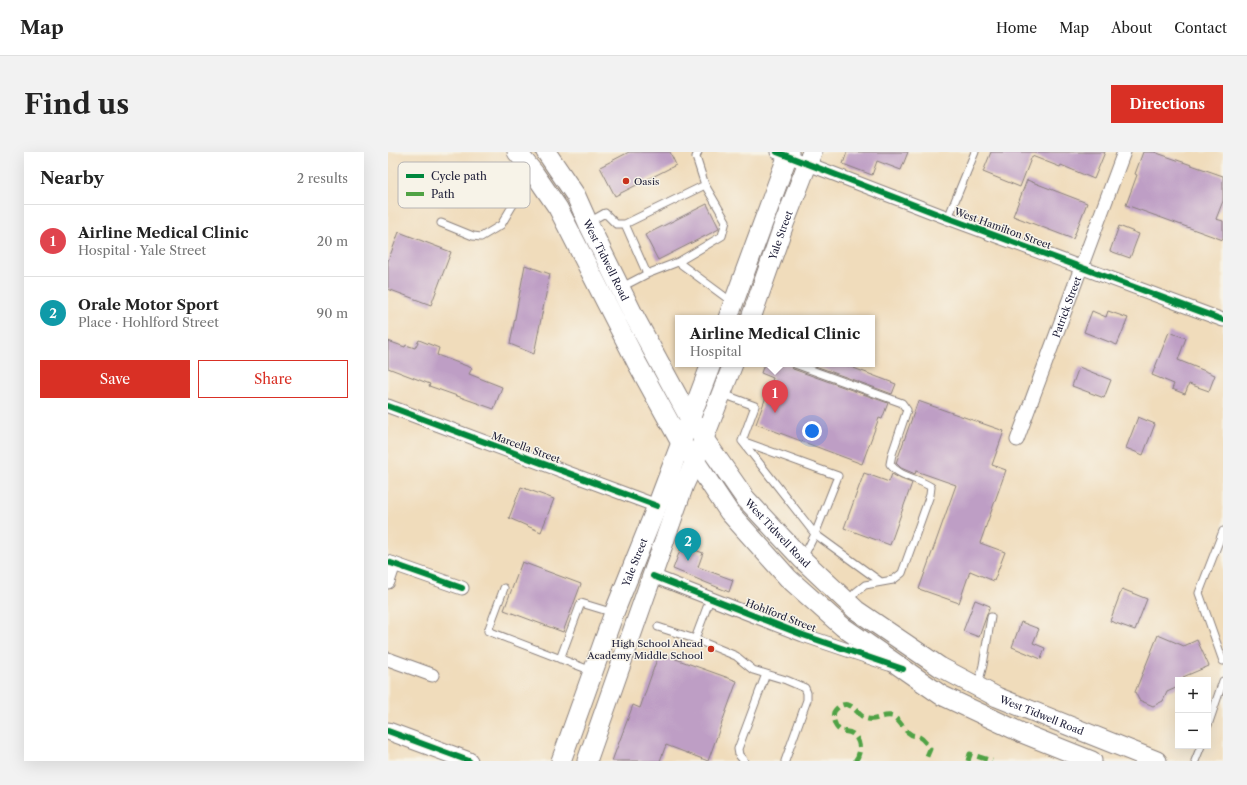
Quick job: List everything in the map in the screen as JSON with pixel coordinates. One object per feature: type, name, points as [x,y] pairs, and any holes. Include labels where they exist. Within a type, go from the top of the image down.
[{"type":"main road","name":"West Tidwell Road","points":[[517,152],[525,162]]},
{"type":"main road","name":"West Tidwell Road","points":[[546,152],[576,196],[633,314],[690,419],[745,498],[802,560],[852,606],[940,667],[997,697],[1157,761]]},
{"type":"main road","name":"Yale Street","points":[[731,311],[785,153]]},
{"type":"main road","name":"Yale Street","points":[[753,314],[784,224],[810,158]]},
{"type":"main road","name":"West Tidwell Road","points":[[530,168],[558,208],[637,363],[681,443],[695,461],[729,512],[788,578],[842,627],[941,695],[1022,733],[1092,761]]},
{"type":"main road","points":[[568,230],[588,223]]},
{"type":"main road","points":[[731,311],[753,314]]},
{"type":"main road","name":"Yale Street","points":[[561,761],[614,613],[657,506],[710,367]]},
{"type":"main road","name":"Yale Street","points":[[587,761],[684,485],[704,439],[732,367]]},
{"type":"main road","points":[[842,627],[852,606]]},
{"type":"main road","points":[[1022,733],[1033,711]]},
{"type":"street","name":"Patrick Street","points":[[1017,440],[1124,152]]},
{"type":"street","name":"West Hamilton Street","points":[[785,153],[810,158],[948,218],[1223,320]]},
{"type":"street","name":"Marcella Street","points":[[388,406],[657,506]]},
{"type":"street","points":[[388,582],[391,563],[462,588]]},
{"type":"street","name":"Hohlford Street","points":[[653,576],[803,635],[903,669]]},
{"type":"street","points":[[388,659],[432,675]]},
{"type":"street","points":[[388,731],[469,761]]},
{"type":"lane","points":[[620,288],[647,274],[678,262],[722,236],[726,221],[706,185],[696,157],[698,152]]},
{"type":"lane","points":[[948,218],[975,152]]},
{"type":"lane","points":[[530,178],[534,173]]},
{"type":"lane","points":[[588,223],[606,214],[616,224],[625,224],[706,185]]},
{"type":"lane","points":[[441,223],[473,236],[481,236],[501,224],[511,208]]},
{"type":"lane","points":[[625,224],[647,274]]},
{"type":"lane","points":[[678,262],[731,311]]},
{"type":"lane","points":[[803,367],[902,403],[907,410],[890,464],[894,470],[924,482],[931,487],[930,495],[902,573],[893,580],[865,585],[856,592],[852,606]]},
{"type":"lane","points":[[721,394],[755,406],[742,441]]},
{"type":"lane","points":[[742,441],[838,476],[815,534],[802,560]]},
{"type":"lane","points":[[742,441],[815,534],[881,582]]},
{"type":"lane","points":[[1223,531],[1200,593],[1223,661]]},
{"type":"lane","points":[[504,588],[488,631],[594,671]]},
{"type":"lane","points":[[694,639],[710,599]]},
{"type":"lane","points":[[560,659],[581,602],[614,613]]},
{"type":"lane","points":[[978,687],[984,665],[991,617]]},
{"type":"lane","points":[[658,627],[694,639],[736,656],[753,670],[786,680],[805,688],[807,700],[784,761]]},
{"type":"lane","points":[[744,761],[739,755],[738,749],[766,674]]},
{"type":"lane","points":[[1211,716],[1223,681]]},
{"type":"lane","points":[[1196,761],[1200,749]]},
{"type":"building","name":"Oasis","points":[[629,152],[670,152],[676,165],[615,196],[600,167]]},
{"type":"building","points":[[847,152],[908,152],[901,170],[877,161],[872,175],[843,164]]},
{"type":"building","points":[[991,152],[1105,152],[1094,179],[1061,165],[1060,167],[1032,156],[1020,187],[983,172]]},
{"type":"building","points":[[1143,152],[1154,152],[1223,176],[1223,201],[1216,219],[1223,221],[1223,240],[1126,205],[1137,175],[1135,174]]},
{"type":"building","points":[[1027,180],[1087,203],[1073,239],[1013,216]]},
{"type":"building","points":[[707,204],[719,229],[658,260],[645,235]]},
{"type":"building","points":[[1119,226],[1139,234],[1130,258],[1110,251]]},
{"type":"building","points":[[399,232],[451,252],[431,305],[388,289],[388,261]]},
{"type":"building","points":[[525,265],[550,274],[534,354],[510,344]]},
{"type":"building","points":[[1092,311],[1106,317],[1108,311],[1128,318],[1117,345],[1084,332]]},
{"type":"building","points":[[1169,332],[1186,338],[1178,360],[1215,375],[1209,391],[1189,384],[1185,394],[1172,389],[1174,384],[1152,375]]},
{"type":"building","points":[[419,340],[439,348],[437,355],[472,368],[469,374],[502,387],[494,409],[429,386],[430,384],[388,368],[388,341],[405,347],[406,345],[415,348]]},
{"type":"building","points":[[763,367],[791,367],[888,403],[882,419],[879,418],[862,464],[756,424],[773,378],[761,373]]},
{"type":"building","points":[[818,367],[851,367],[896,384],[892,394]]},
{"type":"building","points":[[1079,367],[1111,380],[1104,398],[1072,386]]},
{"type":"building","points":[[918,401],[1004,431],[992,465],[1006,470],[980,543],[1005,552],[994,581],[970,571],[959,603],[919,589],[956,485],[916,471],[915,474],[901,468],[896,463]]},
{"type":"building","points":[[1138,417],[1155,424],[1143,455],[1126,448]]},
{"type":"building","points":[[864,473],[889,482],[892,474],[912,483],[890,545],[844,528]]},
{"type":"building","points":[[521,487],[554,499],[541,532],[509,518]]},
{"type":"building","points":[[682,545],[703,553],[698,567],[733,580],[729,592],[673,569]]},
{"type":"building","points":[[522,562],[581,584],[563,632],[504,610]]},
{"type":"building","points":[[1122,589],[1147,599],[1135,630],[1110,621]]},
{"type":"building","points":[[975,600],[990,606],[979,637],[963,631]]},
{"type":"building","points":[[1021,622],[1039,629],[1033,643],[1045,648],[1041,659],[1012,647]]},
{"type":"building","points":[[1158,635],[1184,646],[1197,640],[1209,666],[1183,677],[1175,677],[1175,688],[1167,692],[1163,701],[1153,706],[1139,700],[1135,692]]},
{"type":"building","points":[[659,653],[737,681],[708,761],[666,745],[660,761],[612,761],[633,705],[640,708]]},
{"type":"marked path","points":[[855,761],[860,751],[858,740],[852,733],[839,730],[834,720],[834,711],[839,706],[844,704],[852,707],[864,718],[874,719],[889,716],[894,717],[911,735],[921,738],[928,745],[930,749],[925,761]]},
{"type":"marked path","points":[[968,761],[970,754],[992,761]]},
{"type":"cycle path","points":[[777,152],[948,218],[1223,320]]},
{"type":"cycle path","points":[[388,406],[657,506]]},
{"type":"cycle path","points":[[388,562],[462,588]]},
{"type":"cycle path","points":[[653,576],[803,635],[903,669]]},
{"type":"cycle path","points":[[388,731],[469,761]]},
{"type":"place","name":"Oasis","points":[[626,181]]},
{"type":"place","name":"Airline Medical Clinic","points":[[775,413]]},
{"type":"place","name":"Orale Motor Sport","points":[[688,561]]},
{"type":"place","name":"High School Ahead Academy Middle School","points":[[711,649]]}]
